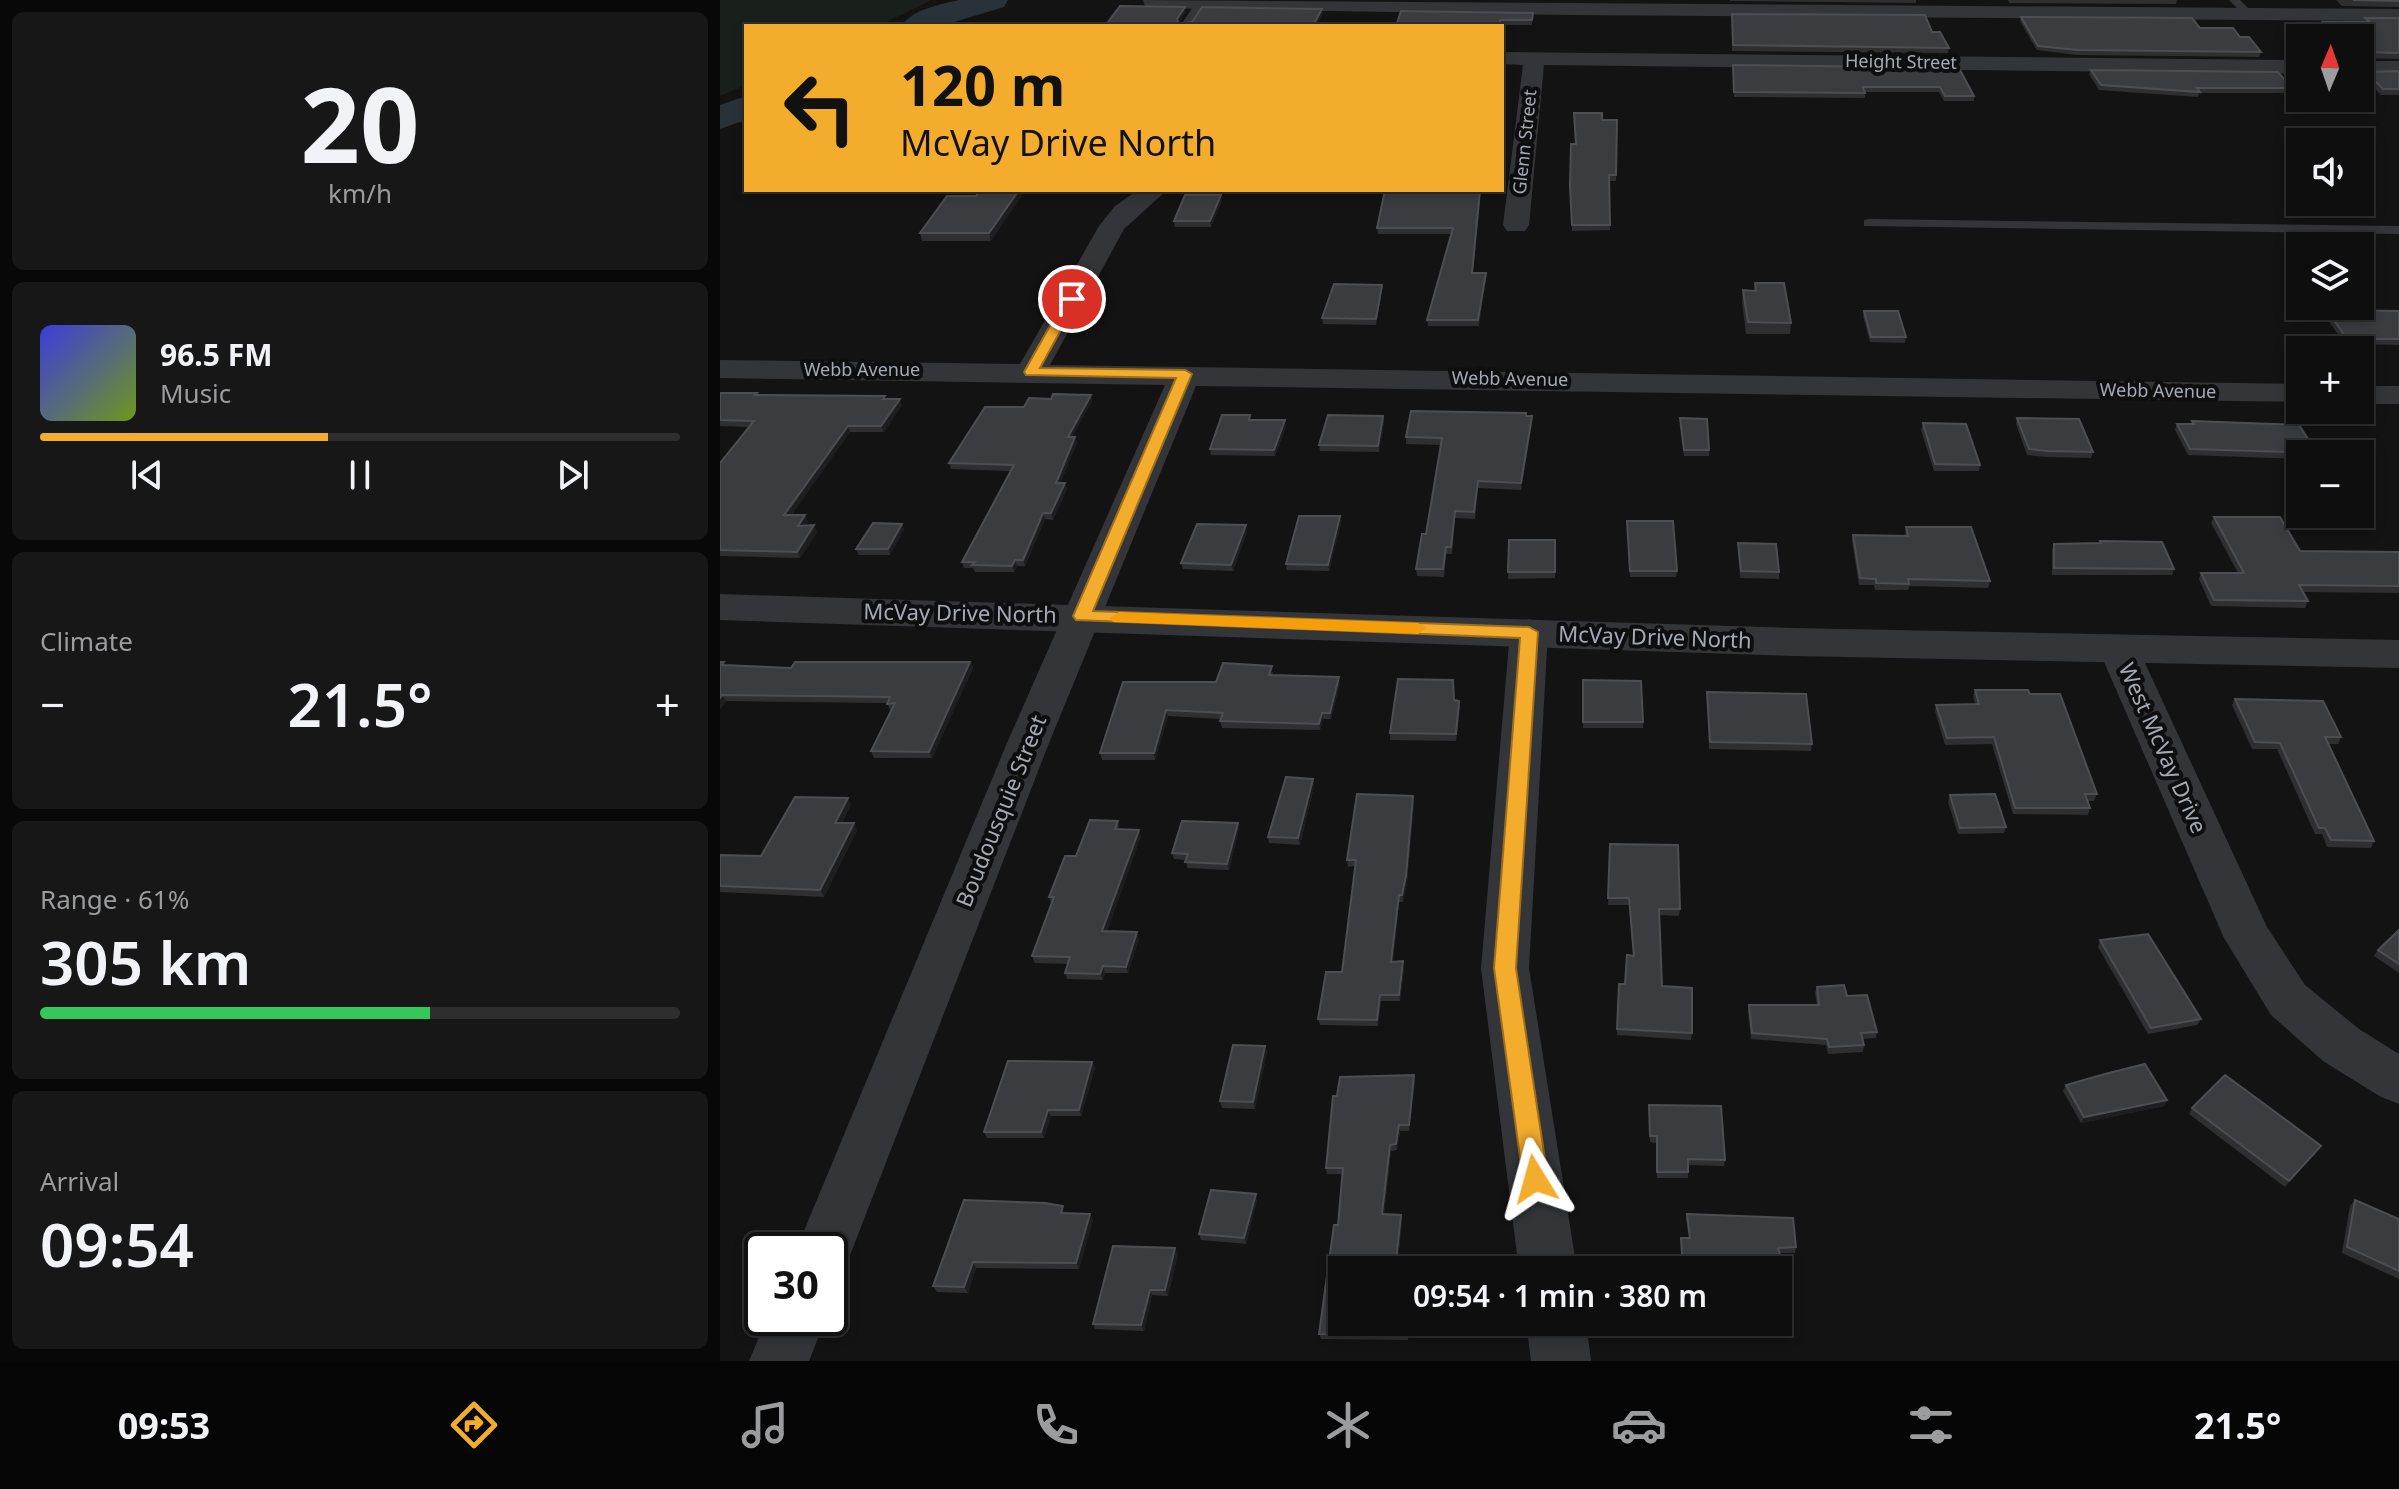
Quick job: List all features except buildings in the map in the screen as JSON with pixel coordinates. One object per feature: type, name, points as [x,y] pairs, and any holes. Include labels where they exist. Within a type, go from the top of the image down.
[{"type":"street","points":[[1152,2],[2241,7],[2316,14],[2399,15]]},
{"type":"street","points":[[2313,24],[2322,21],[2316,14]]},
{"type":"street","name":"Height Street","points":[[1504,58],[2286,67]]},
{"type":"street","name":"Glenn Street","points":[[1516,225],[1534,59]]},
{"type":"street","points":[[2374,68],[2399,68]]},
{"type":"street","points":[[1031,372],[1112,226],[1124,212],[1151,192]]},
{"type":"street","name":"Webb Avenue","points":[[720,369],[2286,393]]},
{"type":"street","name":"Boudousquie Street","points":[[831,1232],[1082,616],[1185,374]]},
{"type":"street","points":[[2374,395],[2399,395]]},
{"type":"street","name":"McVay Drive North","points":[[720,607],[2399,654]]},
{"type":"street","points":[[1529,632],[1505,968],[1546,1256]]},
{"type":"street","name":"West McVay Drive","points":[[2118,648],[2248,938],[2288,1000],[2341,1045],[2399,1081]]},
{"type":"street","points":[[779,1361],[789,1336]]},
{"type":"street","points":[[1558,1336],[1561,1361]]},
{"type":"lane","points":[[1186,24],[1201,3]]},
{"type":"lane","points":[[1869,223],[2399,230]]},
{"type":"shaded area","points":[[720,0],[932,0],[882,24],[744,24],[744,86],[720,96]]},
{"type":"waterway","points":[[921,24],[936,16],[993,0]]},
{"type":"waterway","points":[[720,118],[744,108]]},
{"type":"slow traffic","points":[[1119,618],[1418,628]]},
{"type":"route","points":[[1072,299],[1031,372],[1185,374],[1082,616],[1529,632],[1505,968],[1535,1179]]}]
